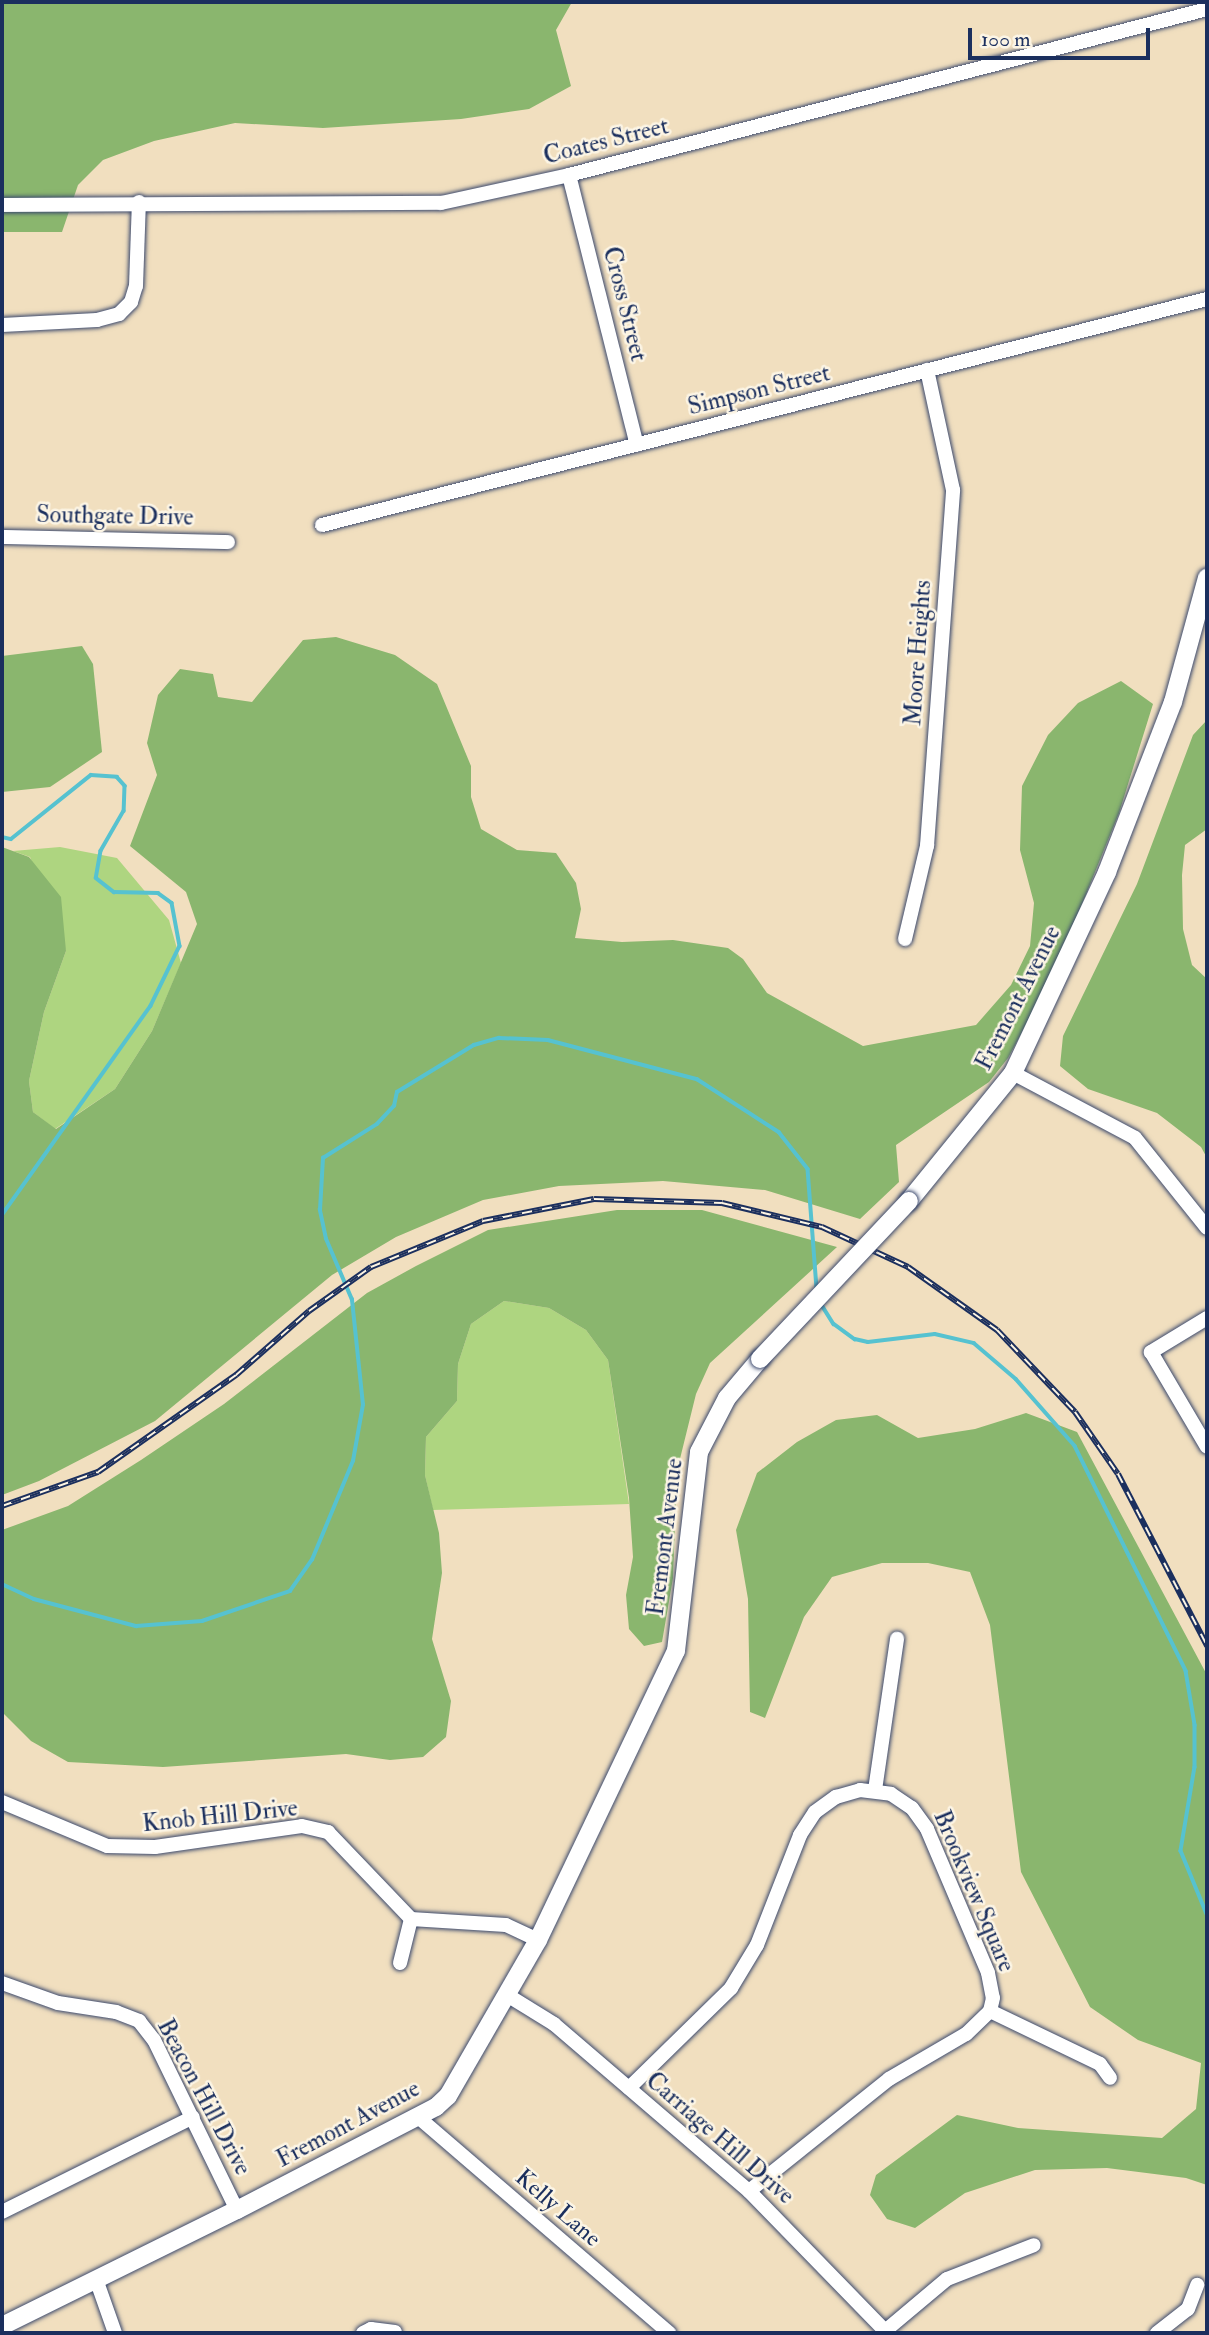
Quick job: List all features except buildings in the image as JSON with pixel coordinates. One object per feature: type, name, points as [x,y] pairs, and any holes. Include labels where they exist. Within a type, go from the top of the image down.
[{"type":"main road","name":"Fremont Avenue","points":[[2,2326],[237,2210],[436,2107],[453,2089],[538,1940],[676,1651],[699,1452],[727,1398],[760,1359],[909,1201],[1013,1073],[1107,872],[1173,702],[1207,578]]},
{"type":"street","name":"Coates Street","points":[[2,205],[139,202],[441,203],[569,175],[1207,9]]},
{"type":"street","name":"Cross Street","points":[[569,175],[637,445]]},
{"type":"street","points":[[2,325],[97,320],[119,313],[131,302],[136,286],[139,202]]},
{"type":"street","name":"Simpson Street","points":[[322,525],[1207,299]]},
{"type":"street","name":"Moore Heights","points":[[905,939],[927,846],[953,489],[927,370]]},
{"type":"street","name":"Southgate Drive","points":[[2,537],[228,542]]},
{"type":"street","points":[[1013,1073],[1135,1138],[1207,1227]]},
{"type":"street","points":[[1207,1318],[1152,1352],[1207,1447]]},
{"type":"street","points":[[629,2088],[731,1988],[757,1945],[800,1835],[814,1812],[846,1793],[875,1790],[897,1639]]},
{"type":"street","name":"Brookview Square","points":[[749,2191],[889,2079],[967,2034],[990,2011],[993,1998],[988,1973],[927,1829],[903,1800],[875,1790]]},
{"type":"street","name":"Knob Hill Drive","points":[[2,1802],[107,1846],[155,1847],[302,1826],[328,1832],[411,1919]]},
{"type":"street","points":[[400,1963],[411,1919],[506,1925],[538,1940]]},
{"type":"street","name":"Beacon Hill Drive","points":[[2,1983],[58,2003],[116,2012],[139,2021],[154,2040],[237,2210]]},
{"type":"street","name":"Carriage Hill Drive","points":[[507,1995],[554,2024],[749,2191],[886,2332]]},
{"type":"street","points":[[990,2011],[1100,2064],[1110,2078]]},
{"type":"street","name":"Kelly Lane","points":[[417,2116],[669,2333]]},
{"type":"street","points":[[2,2213],[193,2118]]},
{"type":"street","points":[[886,2332],[947,2279],[1034,2245]]},
{"type":"street","points":[[96,2279],[115,2333]]},
{"type":"street","points":[[1157,2333],[1188,2309],[1197,2285]]},
{"type":"street","points":[[363,2333],[371,2329],[396,2332]]},
{"type":"green space","points":[[2,2],[572,2],[556,30],[571,86],[529,109],[461,119],[323,128],[235,123],[154,141],[103,160],[78,185],[62,232],[2,232]]},
{"type":"green space","points":[[336,637],[395,655],[437,684],[471,766],[471,797],[481,829],[517,850],[556,853],[576,883],[581,909],[575,938],[622,942],[673,940],[728,948],[743,959],[767,993],[863,1046],[976,1025],[1011,985],[1030,946],[1034,903],[1020,850],[1022,786],[1048,735],[1078,703],[1121,681],[1153,704],[1119,813],[1054,973],[1008,1058],[989,1082],[896,1145],[899,1182],[860,1219],[765,1190],[663,1181],[559,1186],[483,1200],[396,1237],[332,1275],[155,1421],[39,1481],[2,1495],[2,847],[29,857],[61,897],[66,951],[44,1012],[29,1081],[33,1112],[56,1129],[115,1089],[152,1031],[197,924],[186,892],[130,846],[157,775],[147,743],[158,695],[180,669],[213,674],[218,697],[252,702],[303,640]]},
{"type":"green space","points":[[82,646],[93,664],[102,752],[50,787],[2,792],[2,656]]},
{"type":"green space","points":[[1207,720],[1207,829],[1185,845],[1182,875],[1183,929],[1192,965],[1207,979],[1207,1158],[1201,1147],[1157,1113],[1088,1089],[1060,1066],[1063,1036],[1137,884],[1193,735]]},
{"type":"green space","points":[[60,847],[117,858],[169,920],[181,963],[152,1031],[115,1089],[55,1129],[33,1112],[29,1081],[44,1012],[66,951],[30,857],[13,851]]},
{"type":"green space","points":[[617,1210],[702,1210],[837,1247],[710,1363],[696,1394],[677,1471],[673,1578],[662,1642],[644,1646],[629,1629],[626,1595],[633,1557],[629,1498],[608,1360],[586,1330],[549,1308],[504,1301],[471,1324],[458,1364],[457,1401],[426,1437],[425,1475],[439,1533],[442,1573],[432,1639],[451,1701],[446,1737],[423,1757],[390,1760],[346,1754],[163,1767],[68,1762],[31,1741],[2,1712],[2,1530],[68,1506],[141,1460],[224,1404],[367,1293],[416,1266],[488,1230]]},
{"type":"green space","points":[[504,1301],[549,1308],[586,1330],[608,1360],[629,1504],[433,1510],[425,1475],[426,1437],[457,1401],[458,1364],[471,1324]]},
{"type":"green space","points":[[1026,1413],[1077,1432],[1207,1675],[1207,2185],[1186,2178],[1107,2168],[1035,2170],[965,2193],[915,2228],[887,2219],[870,2195],[876,2175],[957,2115],[1018,2128],[1162,2138],[1196,2109],[1201,2063],[1138,2040],[1090,2007],[1021,1872],[990,1625],[970,1572],[928,1563],[882,1563],[832,1577],[804,1617],[765,1718],[750,1712],[748,1599],[736,1530],[757,1473],[797,1442],[836,1420],[877,1415],[918,1438],[975,1429]]},
{"type":"waterway","points":[[2,837],[11,839],[91,775],[117,777],[125,786],[124,811],[101,851],[96,878],[114,892],[158,893],[172,903],[180,946],[151,1006],[2,1216]]},
{"type":"waterway","points":[[2,1584],[34,1599],[136,1626],[202,1621],[290,1591],[312,1560],[353,1461],[363,1405],[352,1300],[326,1239],[320,1210],[323,1158],[377,1124],[394,1106],[397,1092],[474,1045],[499,1038],[548,1040],[697,1079],[779,1132],[808,1169],[817,1288]]},
{"type":"waterway","points":[[820,1302],[834,1324],[855,1339],[868,1342],[935,1334],[974,1343],[1016,1379],[1075,1446],[1186,1671],[1195,1725],[1195,1767],[1181,1851],[1207,1914]]},
{"type":"railway","points":[[2,1506],[98,1472],[236,1375],[309,1311],[371,1267],[483,1221],[594,1199],[722,1203],[822,1227],[908,1267],[997,1330],[1075,1412],[1118,1474],[1207,1646]]}]
